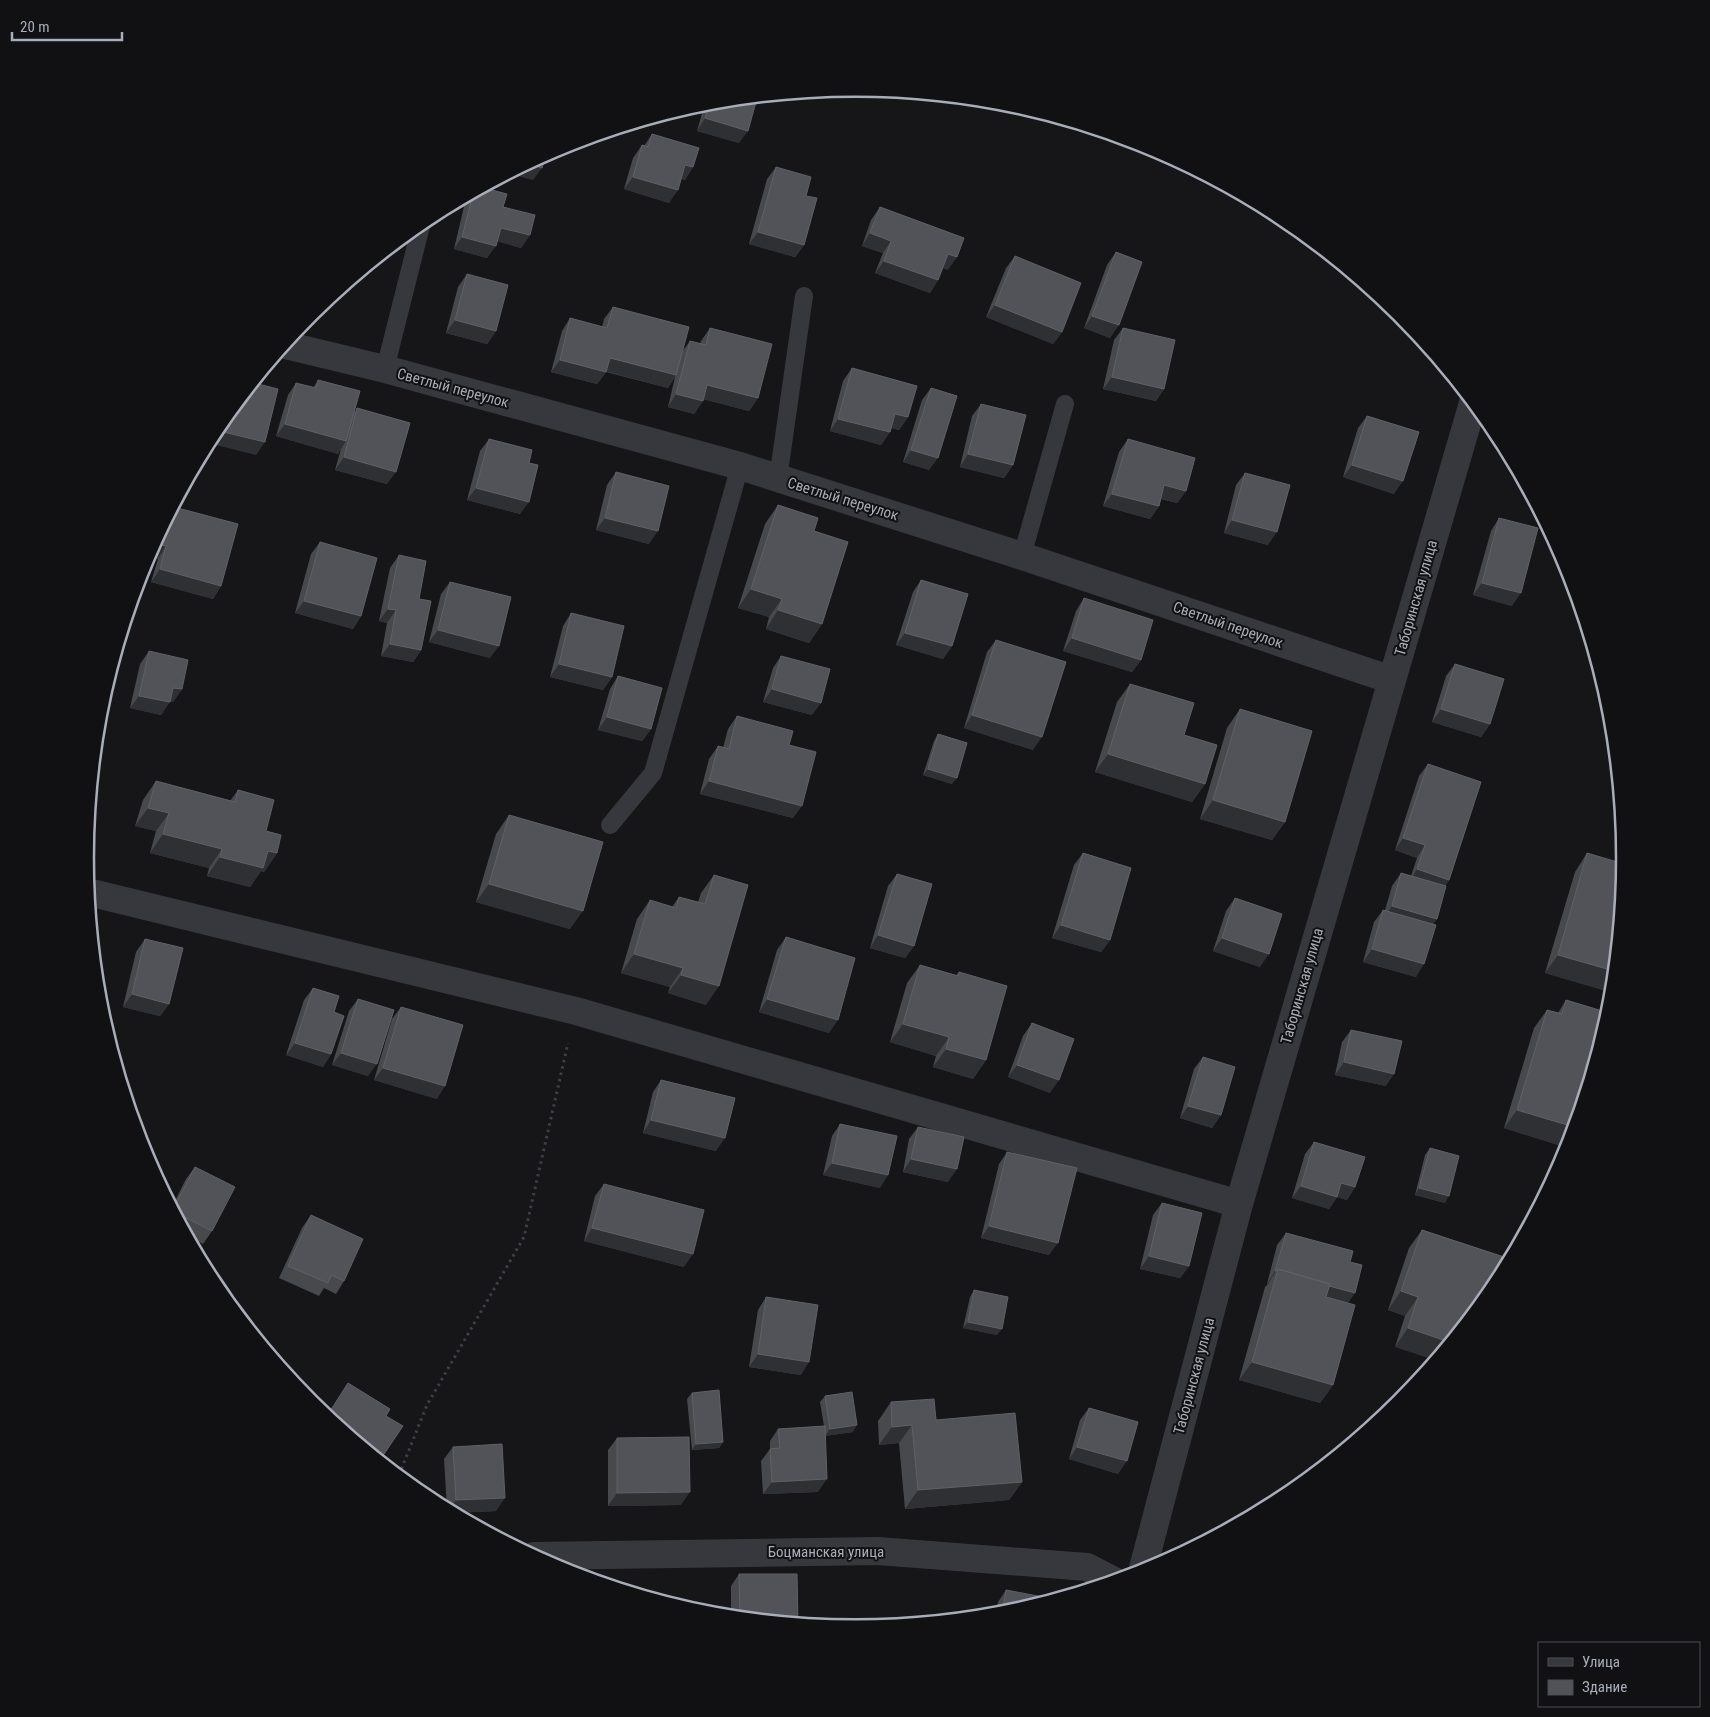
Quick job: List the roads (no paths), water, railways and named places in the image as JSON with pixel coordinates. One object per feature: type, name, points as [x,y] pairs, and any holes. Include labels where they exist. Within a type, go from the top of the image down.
[{"type":"street","name":"Светлый переулок","points":[[292,347],[385,369],[740,466],[1022,556],[1392,680]]},
{"type":"street","name":"Таборинская улица","points":[[1144,1563],[1239,1204],[1471,412]]},
{"type":"street","points":[[95,894],[576,1011],[1239,1204]]},
{"type":"street","name":"Боцманская улица","points":[[550,1556],[878,1551],[1087,1567],[1106,1577]]},
{"type":"lane","points":[[385,369],[419,236]]},
{"type":"lane","points":[[778,479],[804,296]]},
{"type":"lane","points":[[1022,556],[1065,404]]},
{"type":"lane","points":[[610,825],[653,773],[740,466]]}]
